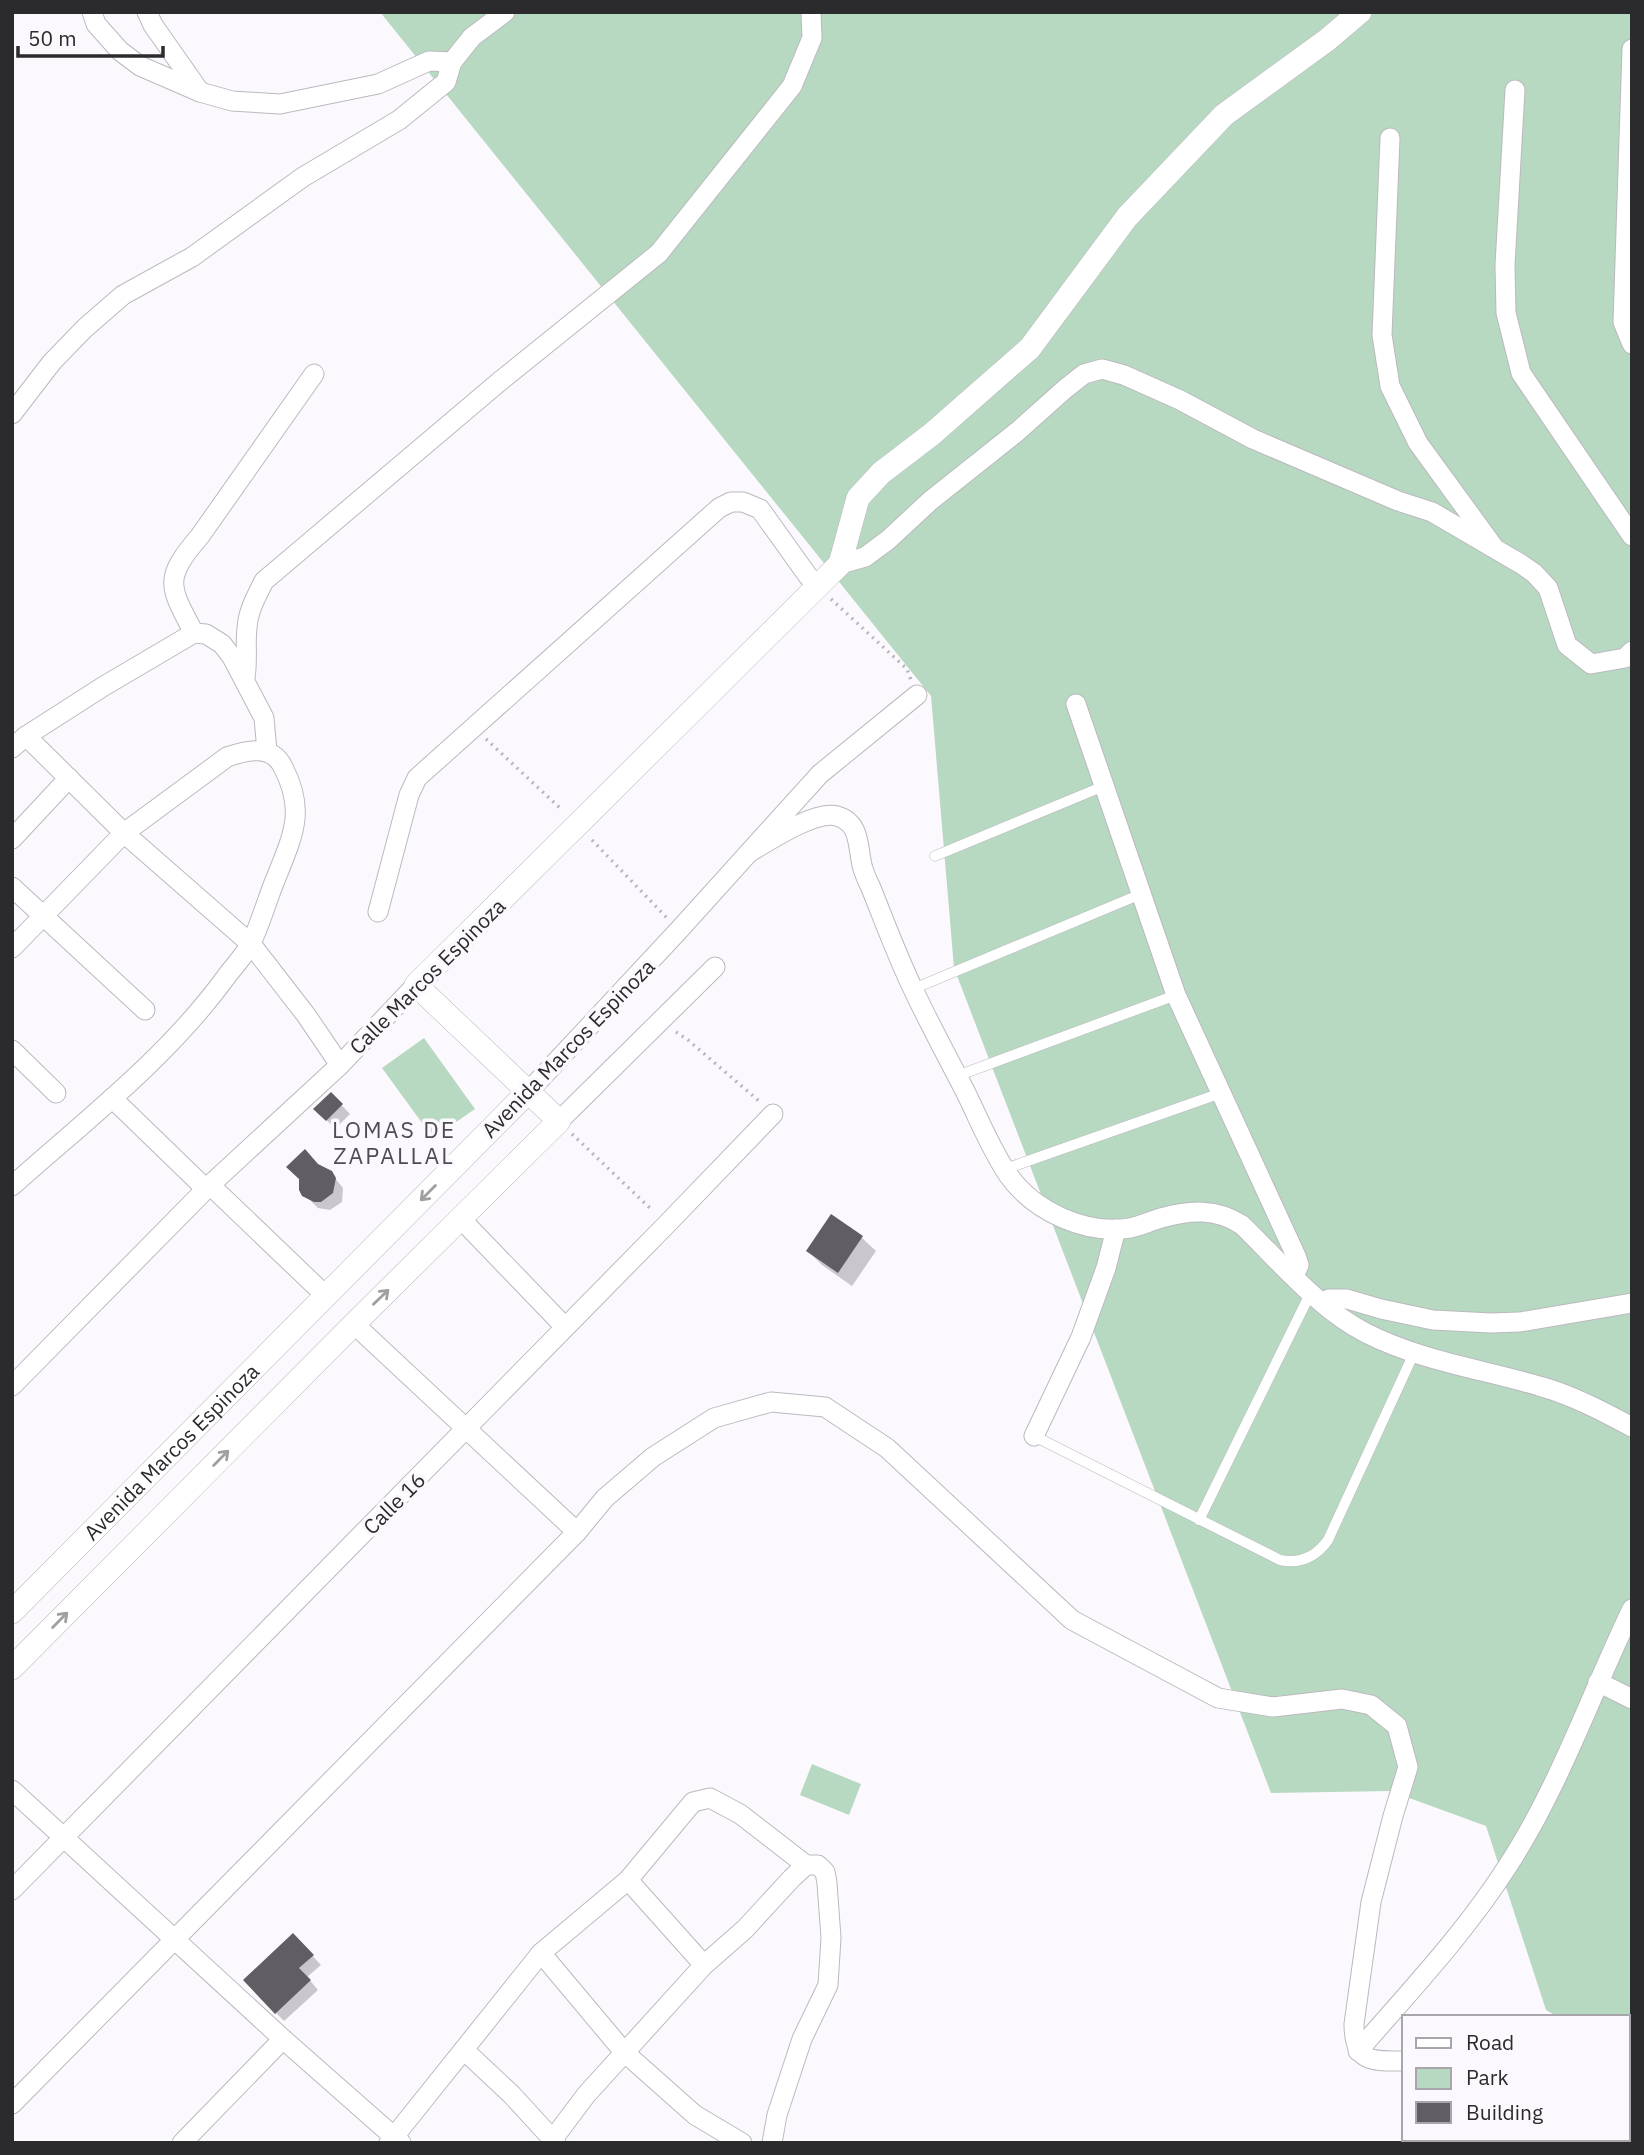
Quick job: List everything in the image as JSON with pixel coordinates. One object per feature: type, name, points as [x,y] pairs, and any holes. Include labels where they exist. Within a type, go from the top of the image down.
[{"type":"street","points":[[92,12],[96,24],[120,51],[140,66],[200,92],[232,101],[280,104],[378,84],[429,61],[452,62]]},
{"type":"street","points":[[147,12],[153,25],[200,92]]},
{"type":"street","points":[[12,414],[52,362],[123,295],[192,257],[303,177],[399,120],[446,82],[452,62],[472,37],[505,12]]},
{"type":"street","points":[[245,678],[248,658],[246,629],[251,605],[264,581],[499,382],[659,253],[792,86],[812,38],[811,12]]},
{"type":"street","points":[[840,564],[858,498],[881,472],[932,434],[1030,348],[1127,217],[1224,115],[1327,40],[1360,12]]},
{"type":"street","points":[[1632,49],[1623,322],[1632,344]]},
{"type":"street","points":[[1516,90],[1505,265],[1506,313],[1521,373],[1632,536]]},
{"type":"street","points":[[1390,138],[1382,335],[1390,386],[1418,443],[1496,550]]},
{"type":"street","points":[[840,564],[865,557],[888,540],[930,501],[1018,431],[1065,389],[1084,374],[1102,369],[1124,375],[1180,400],[1253,439],[1398,501],[1432,512],[1496,550],[1534,573],[1548,588],[1567,645],[1591,664],[1625,658],[1632,651]]},
{"type":"street","points":[[194,633],[174,596],[173,578],[181,559],[314,374]]},
{"type":"street","points":[[378,912],[409,795],[417,778],[719,508],[731,502],[743,502],[760,509],[818,586]]},
{"type":"street","name":"Calle Marcos Espinoza","points":[[12,1386],[208,1187],[340,1065],[416,985],[840,564]]},
{"type":"street","points":[[267,751],[264,718],[245,678],[222,644],[206,634],[194,633],[104,686],[19,742],[69,778],[124,832],[251,944],[306,1015],[340,1065]]},
{"type":"street","name":"Avenida Marcos Espinoza","points":[[12,1612],[528,1092],[820,774],[917,695]]},
{"type":"street","points":[[1076,704],[1175,995],[1296,1256],[1299,1265],[1294,1276]]},
{"type":"street","points":[[12,948],[124,832],[227,757],[244,751],[267,751],[280,759],[296,796],[296,814],[290,842],[251,944],[213,995],[176,1038],[12,1186]]},
{"type":"street","points":[[12,839],[69,778]]},
{"type":"street","points":[[750,852],[790,829],[820,816],[837,816],[848,821],[857,832],[863,869],[913,989],[957,1076],[1005,1169],[1021,1190],[1044,1208],[1084,1225],[1116,1229],[1131,1228],[1192,1211],[1224,1215],[1242,1226],[1317,1297],[1365,1332],[1414,1353],[1541,1386],[1632,1427]]},
{"type":"street","points":[[12,887],[145,1010]]},
{"type":"street","name":"Avenida Marcos Espinoza","points":[[12,1668],[354,1324],[715,967]]},
{"type":"street","points":[[416,985],[559,1121]]},
{"type":"street","points":[[12,1050],[56,1093]]},
{"type":"street","points":[[112,1098],[326,1296]]},
{"type":"street","name":"Calle 16","points":[[12,1890],[773,1114]]},
{"type":"street","points":[[461,1219],[565,1327]]},
{"type":"street","points":[[1034,1436],[1081,1337],[1106,1268],[1116,1229]]},
{"type":"street","points":[[1317,1297],[1347,1299],[1423,1318],[1491,1323],[1520,1322],[1632,1303]]},
{"type":"street","points":[[354,1324],[577,1532]]},
{"type":"street","points":[[12,2104],[577,1532],[605,1498],[653,1457],[714,1418],[771,1402],[825,1407],[887,1448],[1072,1620],[1218,1698],[1273,1707],[1342,1699],[1371,1705],[1397,1726],[1408,1767],[1371,1902],[1354,2040],[1358,2051],[1373,2061],[1402,2061]]},
{"type":"street","points":[[1358,2051],[1468,1922],[1510,1863],[1550,1790],[1632,1609]]},
{"type":"street","points":[[1598,1682],[1632,1699]]},
{"type":"street","points":[[12,1790],[395,2141],[541,1953],[628,1880],[692,1802],[710,1798],[740,1814],[806,1865],[818,1865],[825,1872],[831,1938],[828,1985],[799,2050],[777,2115],[772,2143]]},
{"type":"street","points":[[464,2050],[512,2095],[553,2141],[586,2095],[624,2052],[704,1965],[746,1929],[806,1865]]},
{"type":"street","points":[[628,1880],[704,1965]]},
{"type":"street","points":[[541,1953],[624,2052],[695,2115],[742,2143]]},
{"type":"street","points":[[182,2143],[283,2039]]},
{"type":"lane","points":[[935,856],[1104,786]]},
{"type":"lane","points":[[913,989],[1141,894]]},
{"type":"lane","points":[[957,1076],[1175,995]]},
{"type":"lane","points":[[1005,1169],[1221,1093]]},
{"type":"lane","points":[[1199,1520],[1317,1297]]},
{"type":"lane","points":[[1034,1436],[1279,1560],[1296,1561],[1314,1555],[1328,1540],[1414,1353]]},
{"type":"path","points":[[818,586],[907,669],[917,695]]},
{"type":"path","points":[[473,727],[578,825],[679,930]]},
{"type":"path","points":[[659,1022],[688,1040],[773,1114]]},
{"type":"path","points":[[559,1121],[667,1224]]},
{"type":"green space","points":[[380,12],[1632,12],[1632,2047],[1630,2015],[1555,2015],[1546,2010],[1486,1826],[1390,1791],[1271,1793],[954,968],[931,696]]},
{"type":"green space","points":[[424,1038],[475,1109],[433,1138],[382,1068]]},
{"type":"green space","points":[[812,1764],[861,1784],[849,1815],[800,1795]]},
{"type":"building","points":[[331,1092],[343,1104],[326,1121],[313,1109]]},
{"type":"building","points":[[305,1149],[318,1164],[332,1171],[336,1178],[333,1193],[321,1202],[314,1202],[302,1196],[299,1179],[286,1167]]},
{"type":"building","points":[[831,1214],[863,1236],[838,1273],[806,1251]]},
{"type":"building","points":[[293,1933],[314,1955],[299,1968],[311,1980],[275,2014],[243,1980]]},
{"type":"district","name":"LOMAS DE ZAPALLAL","points":[[394,1142]]}]
